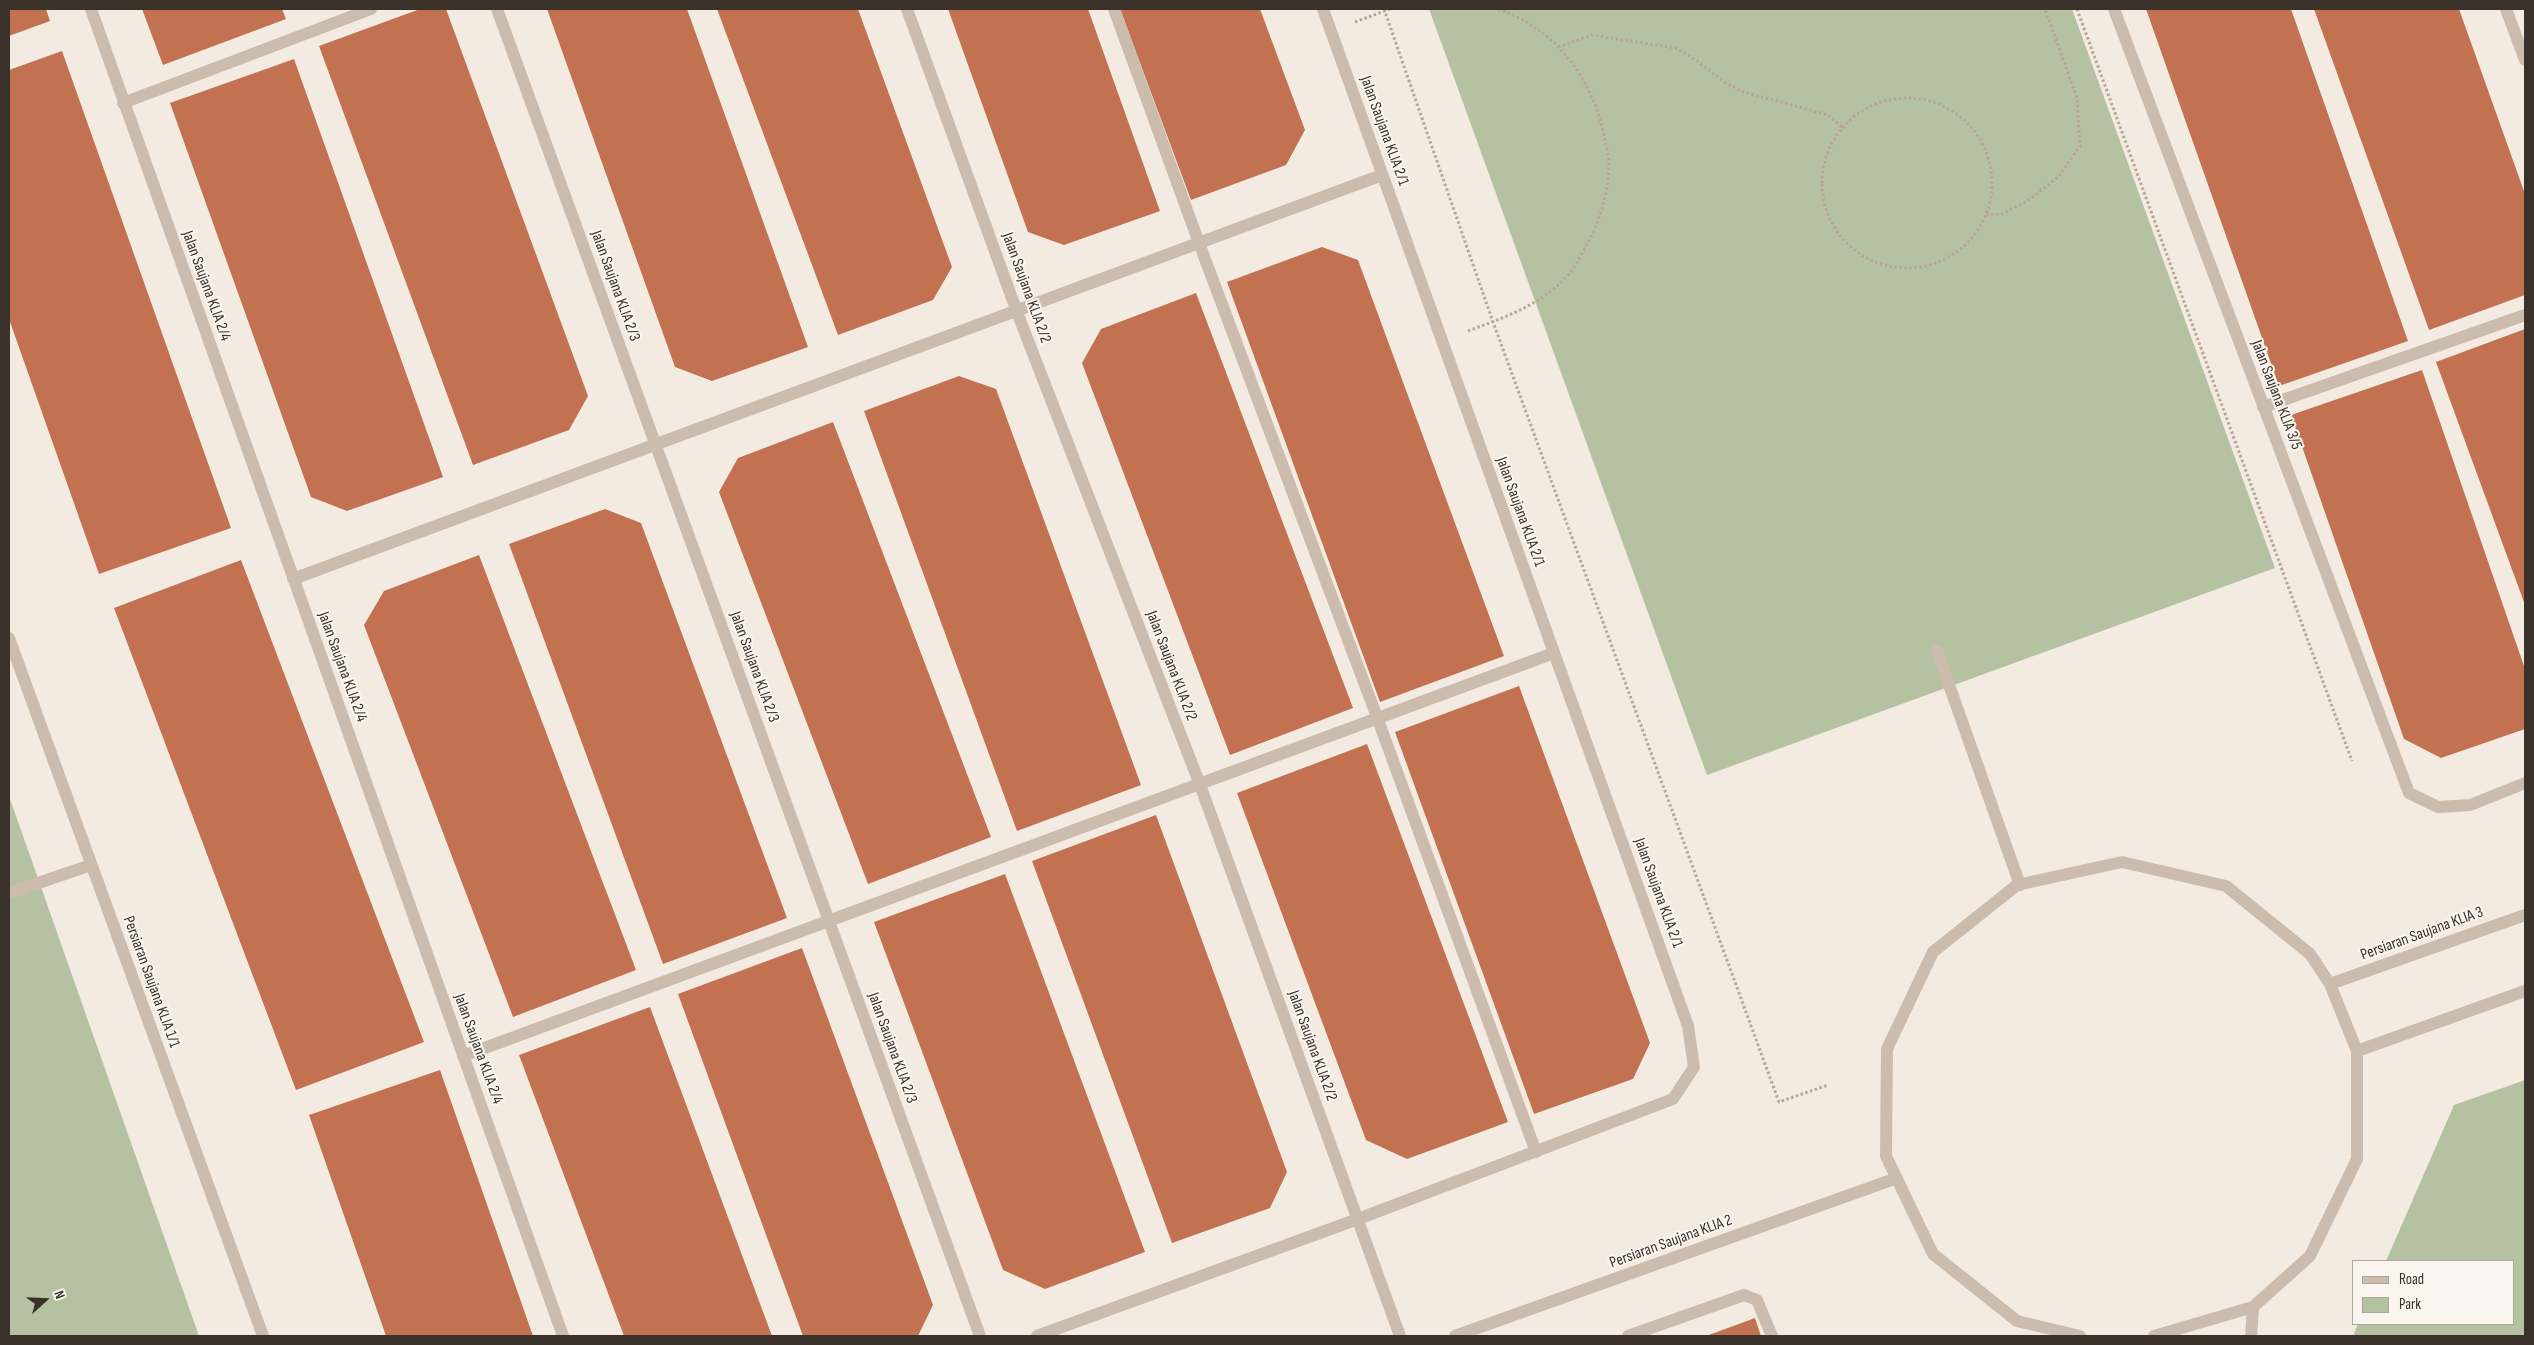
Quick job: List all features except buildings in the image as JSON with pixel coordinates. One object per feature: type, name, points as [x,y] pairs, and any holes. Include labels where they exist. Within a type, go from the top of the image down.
[{"type":"street","name":"Jalan Saujana KLIA 2/4","points":[[91,9],[563,1336]]},
{"type":"street","points":[[123,103],[371,9]]},
{"type":"street","name":"Jalan Saujana KLIA 2/3","points":[[497,9],[980,1336]]},
{"type":"street","name":"Jalan Saujana KLIA 2/2","points":[[907,9],[1016,312],[1199,782],[1400,1336]]},
{"type":"street","points":[[1114,9],[1199,243],[1378,717],[1536,1152]]},
{"type":"street","name":"Jalan Saujana KLIA 2/1","points":[[1037,1336],[1358,1219],[1673,1099],[1694,1067],[1688,1026],[1323,9]]},
{"type":"street","name":"Jalan Saujana KLIA 3/5","points":[[2114,9],[2409,793],[2438,807],[2470,805],[2525,783]]},
{"type":"street","points":[[2506,9],[2525,60]]},
{"type":"street","points":[[293,579],[655,443],[1016,312],[1382,175]]},
{"type":"street","points":[[2263,407],[2525,315]]},
{"type":"street","name":"Persiaran Saujana KLIA 1/1","points":[[9,638],[263,1336]]},
{"type":"street","points":[[1937,651],[2020,884]]},
{"type":"street","points":[[463,1056],[1199,782],[1554,653]]},
{"type":"street","points":[[2080,1336],[2017,1321],[1933,1254],[1886,1156],[1887,1049],[1934,952],[2020,884],[2122,862],[2226,886],[2310,954],[2330,984],[2357,1051],[2357,1159],[2310,1256],[2253,1308],[2154,1336]]},
{"type":"street","points":[[9,893],[91,865]]},
{"type":"street","name":"Persiaran Saujana KLIA 3","points":[[2330,984],[2525,915]]},
{"type":"street","points":[[2357,1051],[2525,992]]},
{"type":"street","name":"Persiaran Saujana KLIA 2","points":[[1455,1336],[1897,1178]]},
{"type":"street","points":[[1628,1336],[1744,1295],[1757,1300],[1772,1336]]},
{"type":"street","points":[[2251,1336],[2253,1308]]},
{"type":"path","points":[[1331,30],[1390,9]]},
{"type":"path","points":[[1442,341],[1493,322],[1544,298],[1570,273],[1592,238],[1605,200],[1609,163],[1601,119],[1589,87],[1569,57],[1540,31],[1497,9]]},
{"type":"path","points":[[1986,215],[2002,214],[2029,200],[2059,176],[2080,146],[2077,98],[2045,9]]},
{"type":"path","points":[[2077,9],[2352,761]]},
{"type":"path","points":[[1384,10],[1493,322],[1779,1102],[1828,1085]]},
{"type":"path","points":[[1558,47],[1591,35],[1676,48],[1696,60],[1726,83],[1744,92],[1828,115],[1842,127]]},
{"type":"path","points":[[1914,97],[1936,103],[1970,124],[1987,155],[1993,187],[1986,215],[1963,250],[1928,265],[1896,269],[1862,257],[1837,231],[1825,206],[1821,176],[1829,150],[1842,127],[1861,111],[1885,100],[1914,97]]},
{"type":"green space","points":[[1429,9],[2072,9],[2275,568],[1707,775]]},
{"type":"green space","points":[[9,796],[199,1336],[9,1336]]},
{"type":"green space","points":[[2525,1080],[2525,1336],[2353,1336],[2358,1325],[2514,1325],[2514,1260],[2386,1260],[2454,1105]]}]
